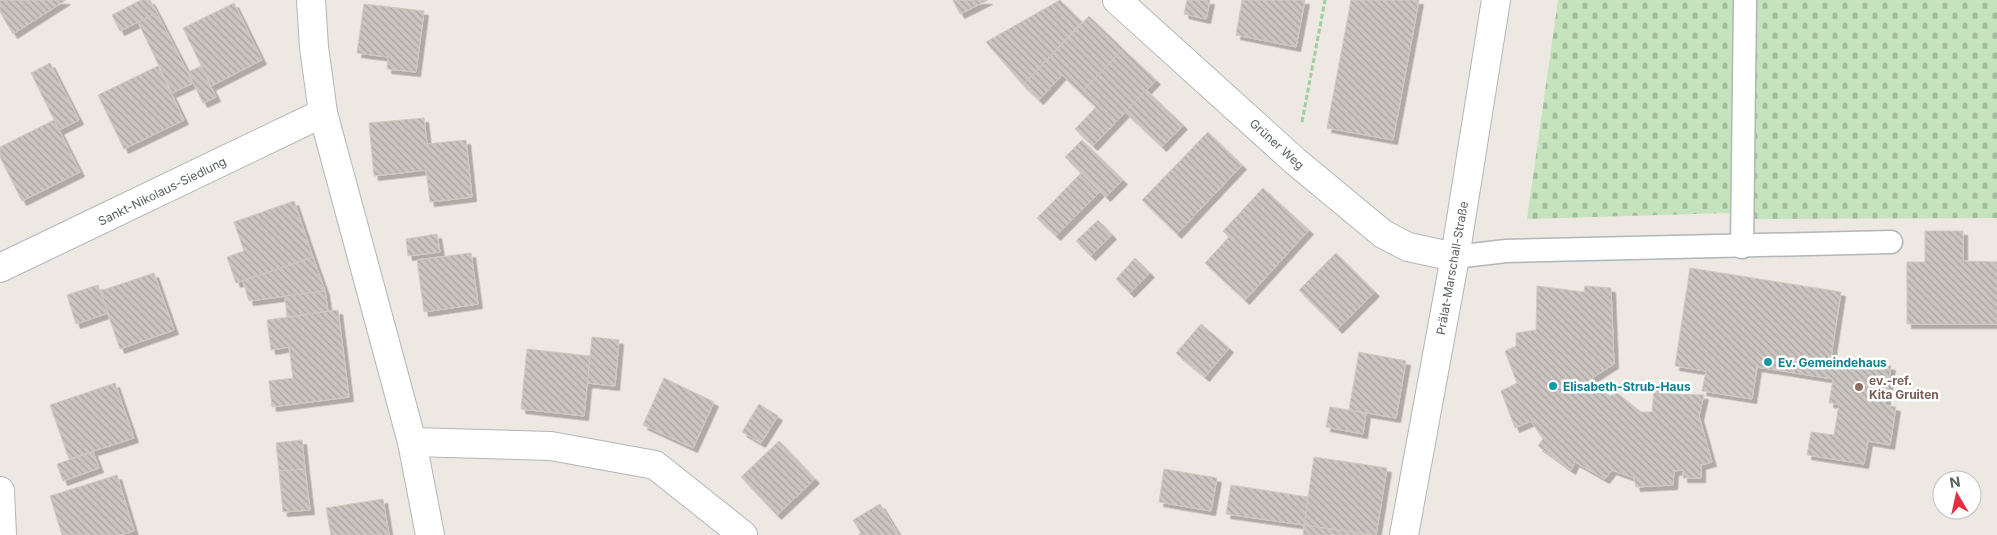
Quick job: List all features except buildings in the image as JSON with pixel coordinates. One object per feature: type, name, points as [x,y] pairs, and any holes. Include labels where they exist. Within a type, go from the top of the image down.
[{"type":"street","points":[[311,0],[314,47],[323,113],[412,442],[430,535]]},
{"type":"street","name":"Grüner Weg","points":[[1118,0],[1295,161],[1383,234],[1408,247],[1455,257]]},
{"type":"street","name":"Prälat-Marschall-Straße","points":[[1404,535],[1455,257],[1495,5]]},
{"type":"street","name":"Sankt-Nikolaus-Siedlung","points":[[0,268],[323,113]]},
{"type":"street","points":[[412,442],[552,446],[655,465],[743,535]]},
{"type":"street","points":[[0,491],[2,535]]},
{"type":"lane","points":[[1742,247],[1745,0]]},
{"type":"lane","points":[[1455,257],[1506,251],[1742,247],[1891,242]]},
{"type":"path","points":[[1295,161],[1325,0]]},
{"type":"green space","points":[[1558,0],[1997,0],[1997,218],[1755,219],[1726,213],[1527,219]]},
{"type":"place","name":"Ev. Gemeindehaus","points":[[1768,362]]},
{"type":"place","name":"Elisabeth-Strub-Haus","points":[[1553,386]]},
{"type":"place","name":"ev.-ref. Kita Gruiten","points":[[1859,387]]}]
